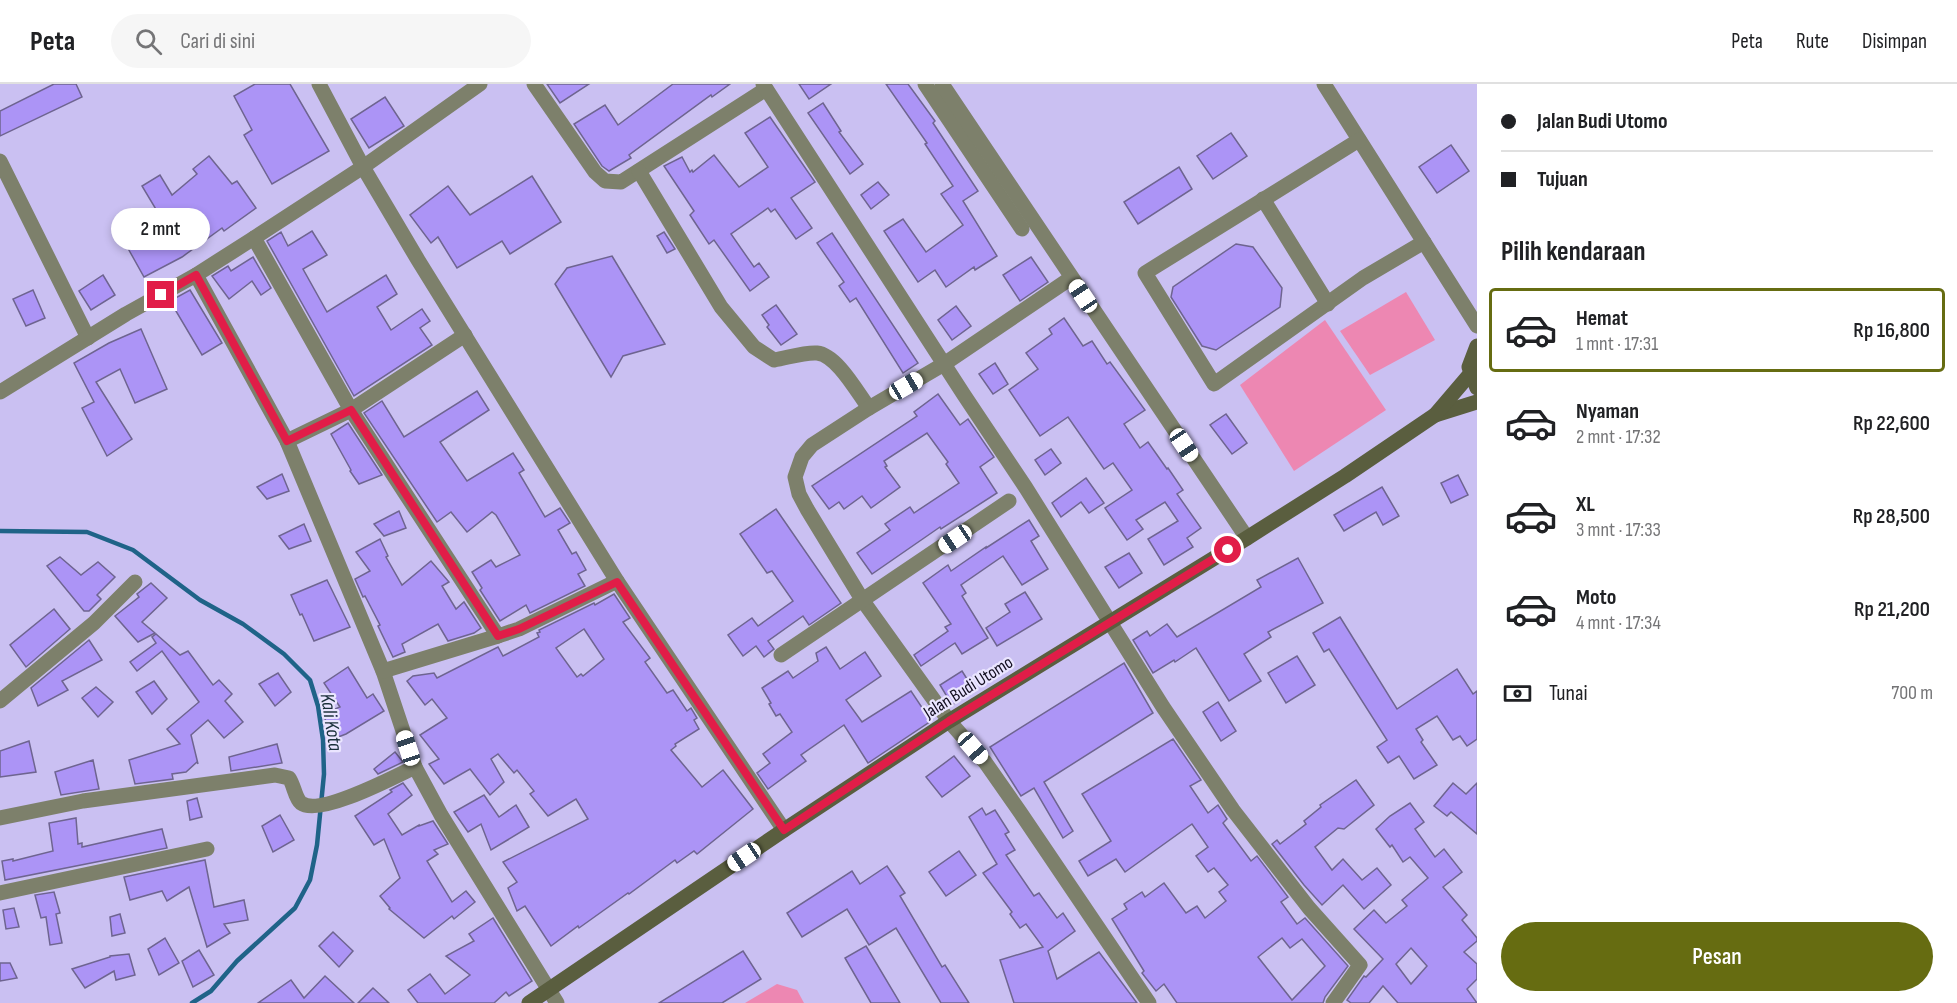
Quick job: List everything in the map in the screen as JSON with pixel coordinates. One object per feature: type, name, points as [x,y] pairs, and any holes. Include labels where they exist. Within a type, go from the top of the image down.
[{"type":"street","points":[[319,84],[363,167],[418,261],[617,582],[784,830]]},
{"type":"street","points":[[0,392],[254,238],[363,167],[480,84]]},
{"type":"street","points":[[534,84],[595,172],[605,181],[621,182],[764,86],[1111,621],[1163,707],[1233,810],[1309,908],[1360,965],[1333,1003]]},
{"type":"street","points":[[925,84],[1022,229]]},
{"type":"street","points":[[942,84],[1247,538]]},
{"type":"street","points":[[1324,84],[1477,326]]},
{"type":"street","points":[[1359,140],[1145,273],[1214,384],[1363,278],[1424,242]]},
{"type":"street","points":[[0,161],[88,338]]},
{"type":"street","points":[[639,171],[721,307],[754,347],[774,360],[817,353],[828,357],[839,366],[869,408]]},
{"type":"street","points":[[1263,199],[1328,303]]},
{"type":"street","points":[[254,238],[351,410],[498,636]]},
{"type":"street","points":[[196,275],[287,441],[383,671],[415,767],[441,815],[553,997]]},
{"type":"street","points":[[1071,278],[944,364],[812,445],[802,457],[795,477],[799,494],[807,509],[863,601],[949,721],[985,762],[1149,1003]]},
{"type":"street","points":[[287,441],[351,410],[465,335]]},
{"type":"street","points":[[1474,381],[1471,358],[1477,346]]},
{"type":"street","name":"Jalan Budi Utomo","points":[[530,1003],[553,997],[784,830],[949,721],[1345,476],[1435,415],[1474,381]]},
{"type":"street","name":"Jalan Budi Utomo","points":[[1435,415],[1477,402]]},
{"type":"street","points":[[781,655],[1009,501]]},
{"type":"street","points":[[0,701],[94,623],[135,582]]},
{"type":"street","points":[[383,671],[519,629],[617,582]]},
{"type":"street","points":[[0,818],[83,801],[275,775],[290,778],[300,802],[310,806],[336,802],[415,767]]},
{"type":"street","points":[[0,893],[207,849]]},
{"type":"shaded area","points":[[1406,292],[1435,340],[1370,375],[1340,331]]},
{"type":"shaded area","points":[[1325,320],[1386,410],[1294,471],[1240,385]]},
{"type":"shaded area","points":[[777,984],[797,990],[804,1003],[745,1003]]},
{"type":"building","points":[[54,84],[76,84],[82,97],[0,136],[0,111]]},
{"type":"building","points":[[255,84],[290,84],[329,151],[272,184],[244,135],[252,130],[234,96]]},
{"type":"building","points":[[547,84],[589,84],[560,103]]},
{"type":"building","points":[[673,84],[730,84],[712,97],[711,95],[629,155],[631,158],[609,171],[602,166],[574,124],[605,105],[618,125]]},
{"type":"building","points":[[799,84],[831,84],[809,99]]},
{"type":"building","points":[[886,84],[908,84],[935,121],[933,123],[978,191],[963,201],[997,256],[975,270],[974,267],[946,287],[935,270],[918,282],[884,231],[903,219],[926,252],[963,225],[941,194],[953,186],[925,144],[927,143]]},
{"type":"building","points":[[385,97],[404,126],[369,148],[351,119]]},
{"type":"building","points":[[823,103],[841,131],[839,132],[863,164],[850,174],[808,113]]},
{"type":"building","points":[[770,117],[815,182],[791,198],[812,228],[796,239],[775,209],[771,212],[768,208],[731,234],[754,267],[759,263],[769,277],[750,291],[714,240],[709,244],[690,215],[694,211],[664,166],[682,157],[690,172],[692,170],[693,172],[714,155],[739,187],[768,167],[745,133]]},
{"type":"building","points":[[1231,133],[1247,156],[1213,179],[1197,156]]},
{"type":"building","points":[[1451,145],[1469,171],[1437,193],[1419,167]]},
{"type":"building","points":[[209,156],[232,184],[237,181],[256,208],[224,231],[222,228],[182,257],[144,277],[125,243],[163,221],[142,186],[160,175],[172,195],[197,174],[193,169]]},
{"type":"building","points":[[1179,167],[1192,189],[1138,224],[1124,202]]},
{"type":"building","points":[[532,176],[561,222],[510,254],[502,241],[457,268],[438,237],[431,243],[410,215],[448,186],[470,215]]},
{"type":"building","points":[[878,182],[889,195],[871,209],[861,195]]},
{"type":"building","points":[[312,231],[327,255],[303,269],[327,312],[386,275],[397,294],[377,307],[391,330],[422,309],[430,321],[420,328],[432,345],[354,396],[267,241],[281,232],[288,246]]},
{"type":"building","points":[[664,232],[675,249],[667,253],[657,236]]},
{"type":"building","points":[[832,233],[918,363],[903,373],[856,298],[850,302],[839,286],[844,282],[817,243]]},
{"type":"building","points":[[1236,244],[1253,247],[1282,288],[1280,307],[1216,350],[1202,346],[1171,297],[1173,287]]},
{"type":"building","points":[[612,256],[665,344],[623,356],[611,377],[555,284],[567,268]]},
{"type":"building","points":[[253,257],[271,288],[261,295],[252,281],[229,299],[212,276],[228,266],[231,271]]},
{"type":"building","points":[[1031,257],[1048,282],[1020,301],[1003,275]]},
{"type":"building","points":[[103,275],[115,295],[91,310],[79,291]]},
{"type":"building","points":[[33,290],[45,318],[26,326],[13,299]]},
{"type":"building","points":[[190,290],[222,343],[202,355],[170,301]]},
{"type":"building","points":[[776,305],[797,334],[781,345],[767,327],[769,325],[762,315]]},
{"type":"building","points":[[956,306],[971,326],[952,340],[938,320]]},
{"type":"building","points":[[1064,318],[1083,346],[1092,341],[1107,364],[1110,362],[1145,410],[1124,424],[1140,448],[1148,442],[1168,468],[1183,490],[1177,494],[1201,528],[1187,538],[1193,547],[1164,565],[1148,539],[1178,521],[1165,502],[1136,520],[1143,529],[1127,540],[1105,508],[1132,490],[1113,463],[1104,469],[1068,417],[1040,436],[1009,390],[1038,369],[1026,353],[1052,334],[1049,329]]},
{"type":"building","points":[[141,329],[167,389],[135,403],[120,369],[96,382],[132,439],[107,456],[82,408],[94,402],[74,363],[109,343]]},
{"type":"building","points":[[995,363],[1008,384],[993,394],[979,374]]},
{"type":"building","points":[[477,391],[489,410],[440,442],[467,481],[513,453],[524,470],[519,473],[545,517],[560,508],[570,523],[558,530],[572,554],[576,552],[586,570],[578,574],[585,586],[530,613],[526,605],[500,621],[480,590],[482,588],[472,572],[491,560],[496,567],[520,555],[496,515],[492,512],[467,532],[451,512],[437,522],[364,413],[382,401],[404,437]]},
{"type":"building","points":[[938,394],[960,425],[968,419],[994,457],[980,467],[997,493],[941,529],[940,527],[872,574],[857,553],[890,530],[885,524],[910,507],[914,513],[959,483],[946,464],[948,462],[927,433],[884,461],[887,466],[885,467],[900,487],[871,508],[862,496],[844,509],[839,502],[829,509],[812,486],[917,416],[914,412]]},
{"type":"building","points":[[1226,414],[1247,443],[1232,454],[1210,425]]},
{"type":"building","points":[[348,423],[382,475],[359,484],[350,471],[331,434]]},
{"type":"building","points":[[1051,449],[1061,463],[1045,475],[1035,460]]},
{"type":"building","points":[[282,474],[289,491],[267,499],[257,487]]},
{"type":"building","points":[[1458,475],[1468,495],[1451,503],[1441,483]]},
{"type":"building","points":[[1086,478],[1104,503],[1089,513],[1081,502],[1061,517],[1052,503]]},
{"type":"building","points":[[1382,487],[1399,516],[1383,525],[1376,512],[1344,531],[1334,515]]},
{"type":"building","points":[[776,509],[841,603],[809,625],[803,616],[768,641],[774,649],[764,657],[756,646],[743,656],[728,635],[752,618],[758,626],[793,601],[772,571],[767,573],[740,534]]},
{"type":"building","points":[[399,511],[406,528],[384,536],[374,524]]},
{"type":"building","points":[[1029,520],[1039,536],[1031,541],[1048,569],[1022,585],[1003,556],[961,585],[966,593],[962,596],[988,638],[962,654],[955,643],[921,666],[914,655],[948,631],[945,627],[951,624],[923,583],[948,565],[951,571]]},
{"type":"building","points":[[304,524],[311,541],[289,549],[279,536]]},
{"type":"building","points":[[380,539],[388,556],[386,557],[402,585],[431,561],[449,582],[442,586],[456,609],[464,602],[481,628],[474,633],[448,641],[438,624],[402,644],[405,652],[393,657],[378,626],[380,625],[355,579],[370,571],[356,552]]},
{"type":"building","points":[[1129,553],[1142,573],[1119,588],[1105,567]]},
{"type":"building","points":[[60,557],[81,575],[98,562],[115,577],[97,595],[101,599],[89,611],[84,611],[47,566]]},
{"type":"building","points":[[1298,558],[1323,603],[1268,632],[1271,637],[1244,654],[1261,681],[1229,701],[1196,648],[1153,673],[1133,640],[1147,631],[1150,636],[1167,624],[1177,637],[1261,587],[1257,580]]},
{"type":"building","points":[[327,580],[350,627],[314,641],[291,595]]},
{"type":"building","points":[[151,583],[167,598],[142,622],[155,633],[138,642],[115,616],[139,597],[137,594]]},
{"type":"building","points":[[1025,592],[1042,619],[997,646],[986,628],[1010,612],[1005,604]]},
{"type":"building","points":[[614,594],[630,618],[623,622],[650,658],[645,662],[667,693],[673,690],[687,711],[691,708],[697,718],[694,720],[699,729],[675,744],[676,746],[671,750],[702,787],[723,770],[753,809],[697,854],[694,851],[677,863],[675,860],[551,946],[525,906],[517,911],[508,888],[517,882],[503,862],[588,819],[576,799],[548,816],[530,794],[534,791],[517,770],[514,773],[498,754],[491,759],[504,782],[490,795],[470,769],[444,784],[429,764],[439,759],[420,735],[447,718],[432,699],[425,705],[407,681],[413,676],[434,673],[437,678],[498,647],[503,656],[539,637],[537,633],[540,632],[539,630],[594,603],[595,605]],"holes":[[[584,629],[604,659],[583,676],[581,674],[577,677],[556,648]]]},
{"type":"building","points":[[54,609],[70,629],[26,667],[10,645]]},
{"type":"building","points":[[1340,617],[1397,709],[1457,669],[1473,694],[1477,691],[1477,739],[1467,746],[1460,736],[1453,740],[1437,716],[1416,729],[1423,740],[1421,742],[1437,765],[1414,779],[1399,756],[1388,763],[1377,747],[1387,740],[1329,649],[1324,652],[1313,633]]},
{"type":"building","points":[[156,634],[180,655],[188,651],[213,685],[219,680],[232,694],[225,701],[243,722],[224,738],[208,720],[191,735],[198,764],[197,762],[186,772],[172,774],[173,779],[135,784],[129,760],[180,744],[167,729],[199,702],[162,651],[137,671],[130,662],[156,643],[152,637]]},
{"type":"building","points":[[89,640],[102,660],[62,681],[68,690],[38,706],[31,688]]},
{"type":"building","points":[[826,647],[840,669],[865,652],[881,676],[846,700],[862,722],[911,691],[931,721],[868,763],[844,725],[801,755],[806,761],[768,789],[757,773],[770,763],[763,754],[792,732],[780,714],[776,716],[762,688],[788,671],[793,678],[818,661],[816,653]]},
{"type":"building","points":[[1297,656],[1315,685],[1286,703],[1268,673]]},
{"type":"building","points":[[1124,663],[1153,713],[1044,782],[1073,831],[1063,838],[1034,788],[1021,796],[990,747]]},
{"type":"building","points":[[348,667],[367,698],[373,694],[384,711],[346,734],[333,739],[323,714],[340,707],[324,683]]},
{"type":"building","points":[[962,671],[974,690],[952,705],[940,685]]},
{"type":"building","points":[[278,673],[291,692],[275,706],[259,684]]},
{"type":"building","points":[[154,681],[167,699],[152,714],[136,692]]},
{"type":"building","points":[[96,687],[113,702],[98,717],[82,698]]},
{"type":"building","points":[[1218,702],[1236,731],[1221,741],[1203,712]]},
{"type":"building","points":[[1173,739],[1201,780],[1190,786],[1208,813],[1218,805],[1227,819],[1223,823],[1251,861],[1257,856],[1288,897],[1281,902],[1297,924],[1305,918],[1348,966],[1323,1003],[1177,1003],[1164,984],[1156,991],[1142,973],[1144,971],[1112,919],[1127,909],[1124,904],[1142,892],[1145,897],[1164,883],[1186,913],[1197,906],[1205,918],[1226,901],[1219,892],[1228,885],[1214,868],[1208,872],[1196,856],[1208,847],[1192,824],[1125,872],[1116,859],[1088,876],[1079,861],[1111,841],[1082,794]],"holes":[[[1282,938],[1290,948],[1302,939],[1325,966],[1292,1000],[1258,957]]]},
{"type":"building","points":[[29,741],[36,772],[0,777],[0,751]]},
{"type":"building","points":[[277,744],[282,763],[231,771],[229,757]]},
{"type":"building","points":[[395,752],[403,762],[378,774],[374,769]]},
{"type":"building","points":[[954,756],[970,776],[942,797],[926,777]]},
{"type":"building","points":[[93,760],[99,789],[61,795],[55,772]]},
{"type":"building","points":[[1356,780],[1374,805],[1344,829],[1338,828],[1315,847],[1332,870],[1343,859],[1362,880],[1377,868],[1391,885],[1364,909],[1343,885],[1322,905],[1272,844],[1277,840],[1280,844],[1306,824],[1304,821],[1321,807],[1320,805]]},
{"type":"building","points":[[403,783],[412,795],[388,814],[402,835],[419,825],[433,821],[448,844],[434,850],[438,854],[427,861],[452,902],[466,891],[475,902],[454,919],[452,916],[424,938],[389,909],[380,896],[400,878],[384,839],[374,845],[355,816]]},
{"type":"building","points":[[1453,783],[1466,794],[1477,783],[1477,834],[1451,812],[1447,816],[1434,806]]},
{"type":"building","points":[[484,795],[499,817],[516,805],[529,827],[491,850],[481,824],[468,832],[454,812]]},
{"type":"building","points":[[197,798],[202,817],[190,820],[187,801]]},
{"type":"building","points":[[1410,803],[1424,822],[1415,829],[1435,857],[1444,849],[1462,872],[1443,887],[1467,915],[1462,920],[1477,938],[1477,941],[1464,952],[1477,964],[1477,979],[1467,989],[1477,1003],[1398,1003],[1383,986],[1369,1003],[1351,1003],[1347,1000],[1364,976],[1366,977],[1383,959],[1354,929],[1374,910],[1386,923],[1407,906],[1402,900],[1428,878],[1410,857],[1403,862],[1392,845],[1390,847],[1376,829],[1390,816]],"holes":[[[1411,948],[1427,966],[1411,984],[1396,964]]]},
{"type":"building","points":[[982,808],[986,815],[995,810],[1009,832],[1005,834],[1015,850],[1006,855],[1034,896],[1039,893],[1057,918],[1063,913],[1075,931],[1048,951],[1057,979],[1099,952],[1137,1003],[1014,1003],[1000,960],[1043,947],[1026,924],[1020,928],[1010,914],[1012,912],[983,873],[997,864],[969,817]]},
{"type":"building","points":[[280,815],[294,840],[273,852],[262,826]]},
{"type":"building","points":[[76,818],[78,844],[82,843],[82,847],[162,829],[167,848],[5,880],[2,861],[13,859],[13,861],[53,851],[49,823]]},
{"type":"building","points":[[959,851],[976,875],[946,896],[929,872]]},
{"type":"building","points":[[205,860],[214,907],[244,900],[248,920],[224,924],[230,933],[207,947],[189,887],[167,901],[162,891],[130,900],[124,877]]},
{"type":"building","points":[[887,866],[905,893],[900,896],[942,967],[945,965],[969,1003],[941,1003],[896,928],[869,945],[847,909],[802,937],[787,913],[852,871],[860,884]]},
{"type":"building","points":[[54,892],[60,913],[56,914],[62,943],[50,945],[46,917],[41,918],[35,895]]},
{"type":"building","points":[[14,908],[19,927],[6,929],[3,910]]},
{"type":"building","points":[[120,914],[125,933],[112,936],[110,917]]},
{"type":"building","points":[[493,918],[532,981],[509,996],[506,992],[494,1003],[418,1003],[408,990],[430,974],[445,994],[470,975],[446,956],[474,941],[469,934]]},
{"type":"building","points":[[333,932],[353,951],[339,967],[319,946]]},
{"type":"building","points":[[165,938],[179,963],[159,975],[148,949]]},
{"type":"building","points":[[866,946],[900,1003],[871,1003],[845,958]]},
{"type":"building","points":[[199,950],[214,975],[193,987],[182,961]]},
{"type":"building","points":[[743,951],[761,979],[722,1003],[659,1003]]},
{"type":"building","points":[[129,954],[135,975],[116,980],[114,971],[85,988],[72,969],[110,956]]},
{"type":"building","points":[[0,963],[10,963],[17,978],[0,981]]},
{"type":"building","points":[[325,976],[354,1003],[258,1003],[291,980],[304,998]]},
{"type":"building","points":[[373,988],[389,1003],[358,1003]]},
{"type":"waterway","name":"Kali Kota","points":[[0,531],[87,532],[133,550],[200,600],[243,624],[284,654],[310,680],[318,706],[323,740],[324,774],[317,845],[310,880],[295,908],[237,961],[211,991],[192,1003]]},
{"type":"route","points":[[161,295],[196,275],[287,441],[351,410],[498,636],[519,629],[617,582],[784,830],[949,721],[1228,550]]}]
